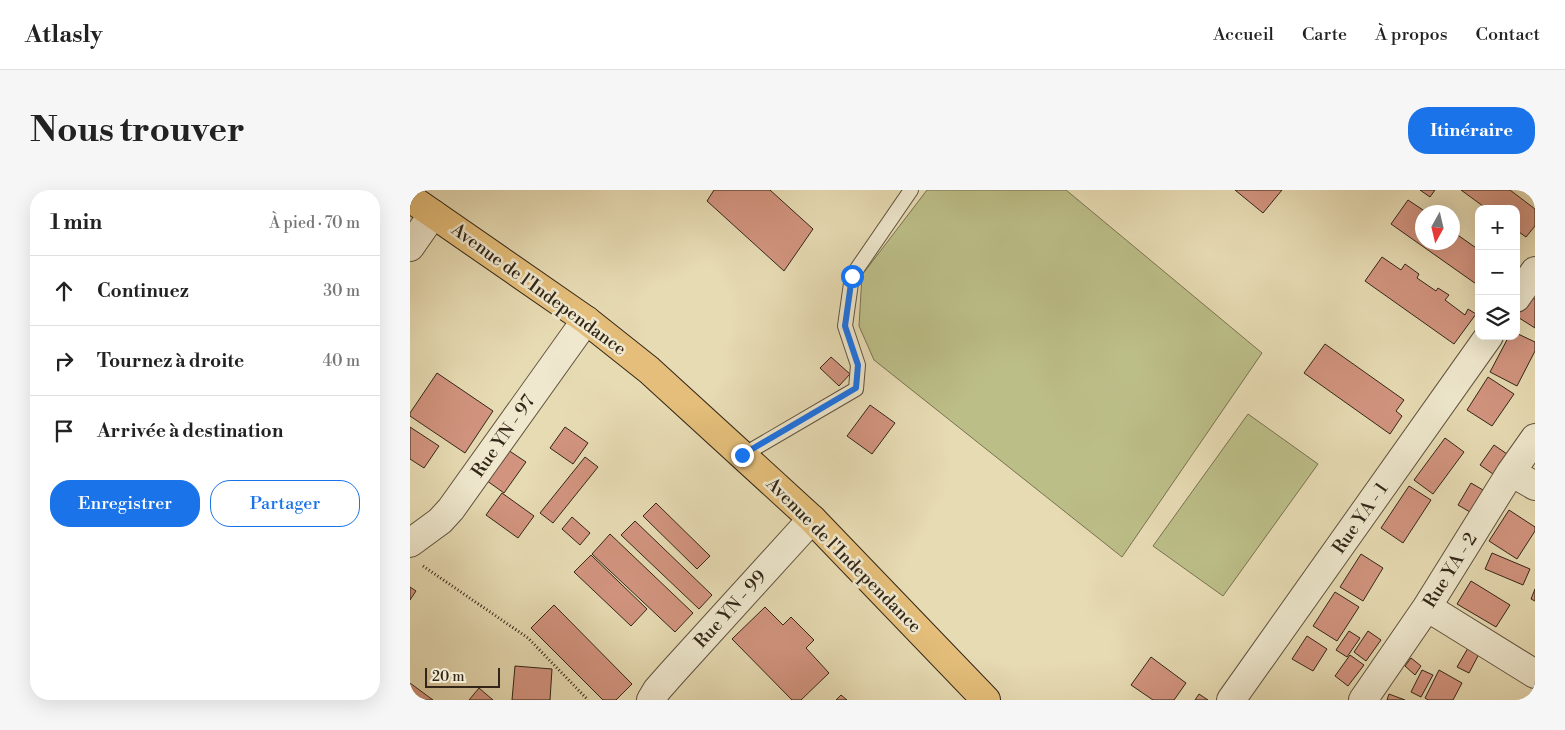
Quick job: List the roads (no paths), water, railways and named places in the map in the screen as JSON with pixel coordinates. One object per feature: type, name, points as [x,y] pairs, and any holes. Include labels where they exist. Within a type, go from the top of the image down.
[{"type":"highway","name":"Avenue de l'Independance","points":[[410,198],[586,320],[649,370],[812,519],[986,700]]},
{"type":"street","points":[[410,247],[433,214]]},
{"type":"street","points":[[1518,295],[1535,271]]},
{"type":"street","name":"Rue YN - 97","points":[[414,553],[451,509],[586,320]]},
{"type":"street","name":"Rue YA - 1","points":[[1231,700],[1486,340]]},
{"type":"street","name":"Rue YA - 2","points":[[1363,700],[1427,607],[1511,472],[1535,438]]},
{"type":"street","points":[[1511,472],[1535,486]]},
{"type":"street","name":"Rue YN - 99","points":[[652,700],[657,690],[672,673],[812,519]]},
{"type":"street","points":[[1427,607],[1535,674]]},
{"type":"lane","points":[[742,455],[856,388],[858,365],[845,326],[852,276],[911,190]]}]
